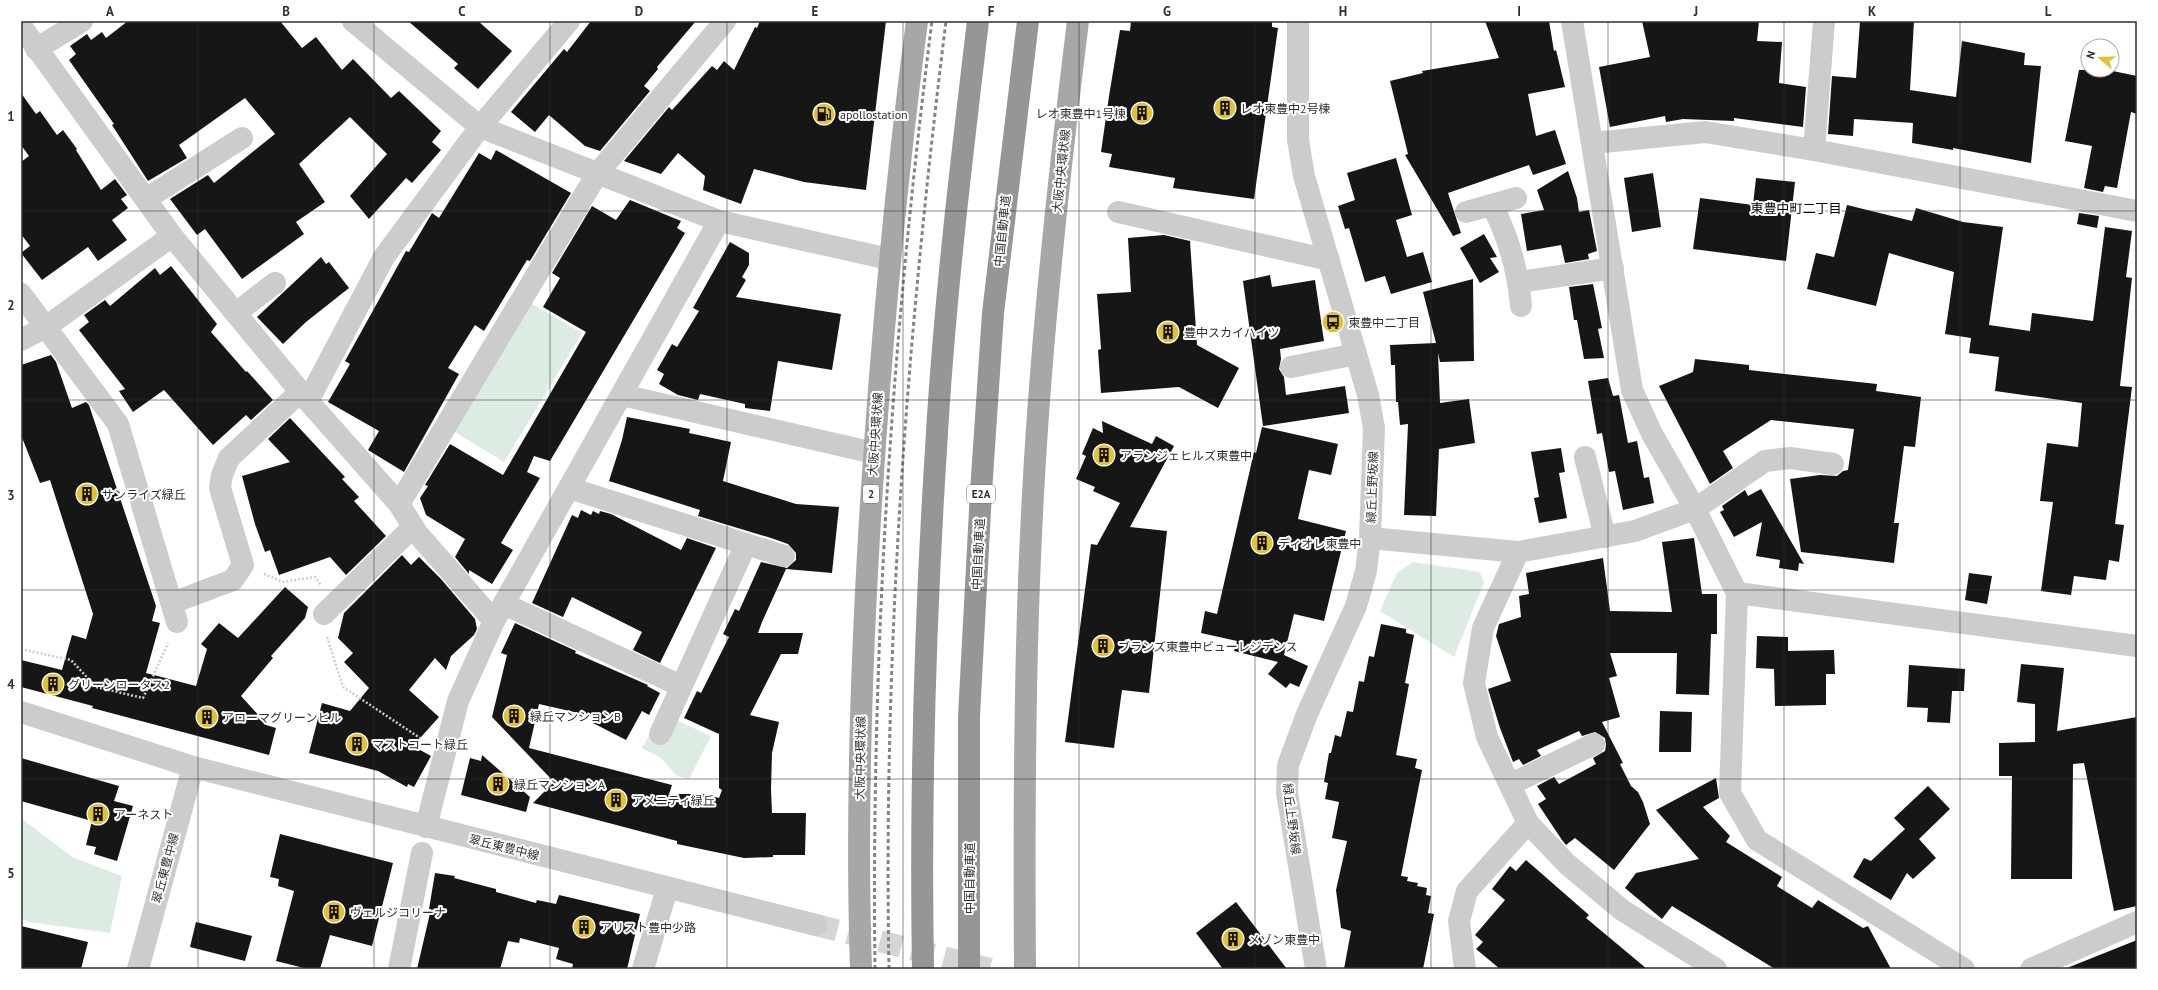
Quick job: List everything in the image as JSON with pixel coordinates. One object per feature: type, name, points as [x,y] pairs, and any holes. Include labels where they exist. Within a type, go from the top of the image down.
[{"type":"highway","points":[[923,969],[923,749],[936,448],[953,245],[978,21]]},
{"type":"highway","name":"中国自動車道","points":[[969,969],[969,716],[981,500],[993,313],[1028,21]]},
{"type":"main road","name":"大阪中央環状線","points":[[861,969],[858,888],[861,716],[874,453],[889,259],[916,21]]},
{"type":"main road","name":"大阪中央環状線","points":[[1025,969],[1024,821],[1030,557],[1044,339],[1066,119],[1078,21]]},
{"type":"street","points":[[36,49],[82,21]]},
{"type":"street","points":[[353,21],[480,127],[719,221],[889,259]]},
{"type":"street","points":[[21,294],[118,424],[174,613],[232,580],[243,565],[220,488],[222,475],[229,458],[304,396],[384,257],[480,127],[569,21]]},
{"type":"street","points":[[399,504],[597,174],[725,21]]},
{"type":"street","name":"緑丘上野坂線","points":[[1298,21],[1298,140],[1304,176],[1368,395],[1374,428],[1370,538],[1366,571],[1356,606],[1307,714],[1288,765],[1287,793],[1316,969]]},
{"type":"street","points":[[1572,21],[1632,390],[1652,434],[1695,509],[1737,593],[1730,794],[1757,840],[1964,969]]},
{"type":"street","points":[[1814,150],[1824,21]]},
{"type":"street","points":[[21,26],[36,49],[172,236],[304,396],[399,504],[413,527],[499,613],[681,686]]},
{"type":"street","points":[[1593,143],[1705,132],[1814,150],[2137,212]]},
{"type":"street","points":[[146,199],[242,138]]},
{"type":"street","points":[[1466,212],[1516,198]]},
{"type":"street","points":[[1492,205],[1502,224],[1519,282],[1521,306]]},
{"type":"street","points":[[1118,212],[1329,260]]},
{"type":"street","points":[[426,827],[458,702],[499,613],[719,221]]},
{"type":"street","points":[[21,340],[46,326],[172,236]]},
{"type":"street","points":[[1519,282],[1613,268]]},
{"type":"street","points":[[236,313],[275,283]]},
{"type":"street","points":[[1292,367],[1356,354]]},
{"type":"street","points":[[622,395],[874,453]]},
{"type":"street","points":[[1585,457],[1604,537]]},
{"type":"street","points":[[1370,538],[1518,552],[1635,531],[1695,509],[1765,460],[1790,458],[1833,464]]},
{"type":"street","points":[[569,488],[784,556]]},
{"type":"street","points":[[324,614],[413,527]]},
{"type":"street","points":[[660,734],[746,544]]},
{"type":"street","points":[[1518,552],[1483,628],[1474,683],[1487,737],[1511,784],[1528,823],[1567,864],[1622,910],[1716,969]]},
{"type":"street","points":[[1737,593],[2137,646]]},
{"type":"street","name":"翠丘東豊中線","points":[[21,712],[193,767],[667,889],[816,925]]},
{"type":"street","points":[[1511,784],[1594,744]]},
{"type":"street","name":"翠丘東豊中線","points":[[138,969],[193,767]]},
{"type":"street","points":[[1465,969],[1459,921],[1467,891],[1528,823]]},
{"type":"street","points":[[399,969],[422,852]]},
{"type":"street","points":[[643,969],[667,889]]},
{"type":"street","points":[[2031,969],[2137,922]]},
{"type":"path","points":[[243,565],[283,582],[316,577],[324,590],[324,628],[343,687],[445,755]]},
{"type":"path","points":[[21,649],[71,660],[96,687],[143,698],[174,613]]},
{"type":"shaded area","points":[[529,302],[582,333],[504,462],[450,429]]},
{"type":"shaded area","points":[[1413,562],[1480,572],[1484,582],[1454,657],[1380,611],[1397,573]]},
{"type":"shaded area","points":[[674,719],[711,736],[689,779],[677,776],[661,758],[642,748],[650,734]]},
{"type":"shaded area","points":[[21,818],[72,857],[122,876],[110,933],[29,922],[21,918]]},
{"type":"building","points":[[128,21],[280,21],[302,48],[316,37],[342,70],[353,59],[391,98],[399,91],[441,131],[432,142],[441,150],[412,183],[406,178],[369,219],[350,196],[387,154],[350,117],[299,164],[325,202],[296,222],[304,234],[242,279],[205,229],[197,235],[170,199],[208,175],[214,183],[275,134],[245,98],[179,145],[187,158],[148,181],[112,125],[114,124],[69,60],[76,54],[70,46],[87,34],[91,40],[102,32],[106,38]]},
{"type":"building","points":[[408,21],[478,21],[512,51],[478,89],[454,68],[458,64]]},
{"type":"building","points":[[591,21],[696,21],[657,67],[658,69],[644,86],[650,91],[600,151],[585,146],[549,115],[535,132],[511,112],[564,49],[567,52]]},
{"type":"building","points":[[760,21],[886,21],[866,190],[804,182],[754,169],[741,204],[703,190],[705,176],[678,153],[661,174],[624,161],[669,107],[672,110],[712,66],[717,70],[724,61],[734,70],[755,27],[757,28]]},
{"type":"building","points":[[1131,21],[1272,21],[1272,27],[1278,28],[1254,199],[1173,188],[1175,178],[1109,167],[1112,154],[1101,152],[1109,96],[1120,30],[1130,31]]},
{"type":"building","points":[[1485,21],[1549,21],[1554,51],[1556,50],[1565,87],[1528,94],[1536,136],[1555,130],[1566,164],[1533,175],[1529,165],[1448,193],[1461,233],[1453,236],[1405,155],[1408,154],[1390,81],[1423,73],[1422,71],[1499,58]]},
{"type":"building","points":[[1642,21],[1759,21],[1757,41],[1782,42],[1779,83],[1806,87],[1803,127],[1734,118],[1734,121],[1683,119],[1666,122],[1665,116],[1610,127],[1599,67],[1650,57]]},
{"type":"building","points":[[1860,21],[1914,21],[1910,90],[1956,97],[1962,41],[2025,53],[2024,65],[2041,66],[2031,163],[1953,148],[1953,150],[1912,143],[1913,123],[1854,119],[1853,136],[1828,134],[1832,76],[1856,78]]},
{"type":"building","points":[[2079,70],[2080,78],[2120,78],[2120,72],[2137,76],[2137,114],[2131,112],[2117,188],[2105,186],[2103,192],[2084,188],[2092,146],[2065,141]]},
{"type":"building","points":[[21,93],[36,114],[40,111],[57,135],[63,130],[77,149],[76,150],[101,190],[115,179],[127,195],[121,199],[128,208],[112,220],[127,240],[98,261],[88,247],[42,280],[21,253],[30,246],[21,234],[21,162],[29,156],[21,145]]},
{"type":"building","points":[[496,150],[571,193],[530,261],[527,260],[484,331],[475,325],[448,368],[459,374],[404,472],[368,450],[379,431],[328,402],[350,364],[345,361],[406,251],[409,252],[432,213],[439,218],[479,153],[491,160]]},
{"type":"building","points":[[1396,158],[1412,215],[1396,220],[1407,257],[1423,252],[1432,282],[1391,294],[1385,276],[1365,282],[1349,228],[1345,229],[1338,206],[1355,200],[1347,173]]},
{"type":"building","points":[[1568,171],[1577,198],[1579,212],[1589,210],[1597,251],[1588,254],[1589,259],[1565,263],[1561,245],[1527,251],[1521,214],[1544,210],[1537,190]]},
{"type":"building","points":[[1653,173],[1661,227],[1632,232],[1624,178]]},
{"type":"building","points":[[1756,178],[1795,182],[1786,261],[1693,249],[1700,198],[1753,205]]},
{"type":"building","points":[[630,200],[681,221],[677,228],[685,233],[550,461],[534,456],[527,472],[540,478],[501,543],[513,550],[492,584],[469,570],[469,574],[455,557],[465,539],[426,515],[420,498],[428,486],[425,485],[450,444],[503,475],[586,332],[543,307],[560,278],[552,273],[592,206],[616,220]]},
{"type":"building","points":[[1847,205],[1912,221],[1916,208],[1963,222],[2003,227],[1989,325],[2030,331],[2032,313],[2093,321],[2105,227],[2132,231],[2126,277],[2132,278],[2120,386],[2132,387],[2115,524],[2124,525],[2119,562],[2109,560],[2106,580],[2074,576],[2071,595],[2041,591],[2053,502],[2040,501],[2047,443],[2078,447],[2082,403],[1995,391],[1999,357],[1969,353],[1971,338],[1945,334],[1954,272],[1889,253],[1876,306],[1807,289],[1816,253],[1834,257]]},
{"type":"building","points":[[2079,213],[2099,216],[2097,228],[2077,224]]},
{"type":"building","points":[[1484,234],[1497,257],[1490,258],[1499,272],[1480,283],[1460,248]]},
{"type":"building","name":"豊中スカイハイツ","points":[[1164,235],[1190,241],[1197,345],[1239,368],[1218,408],[1179,387],[1101,393],[1098,350],[1101,349],[1097,294],[1131,292],[1128,238]]},
{"type":"building","points":[[730,242],[749,253],[749,265],[742,277],[746,280],[736,297],[841,314],[832,370],[778,361],[770,411],[745,408],[745,404],[700,394],[698,400],[678,395],[659,384],[664,374],[657,370],[672,344],[677,347],[699,311],[693,308]]},
{"type":"building","points":[[321,257],[326,264],[329,262],[349,288],[306,322],[283,344],[257,317]]},
{"type":"building","points":[[171,266],[217,324],[211,332],[273,400],[251,420],[246,415],[213,445],[164,390],[133,412],[119,391],[125,389],[79,330],[89,322],[84,315],[105,300],[110,306],[155,268],[160,275]]},
{"type":"building","points":[[1270,275],[1272,287],[1315,280],[1324,341],[1280,349],[1281,359],[1279,369],[1284,377],[1286,395],[1345,386],[1349,413],[1263,426],[1243,281]]},
{"type":"building","points":[[1473,279],[1474,361],[1440,362],[1438,353],[1440,403],[1469,399],[1475,443],[1439,449],[1436,516],[1404,515],[1408,424],[1400,425],[1398,402],[1396,402],[1395,365],[1391,365],[1390,345],[1436,343],[1423,292]]},
{"type":"building","points":[[1593,284],[1602,328],[1598,329],[1604,358],[1584,359],[1577,320],[1574,320],[1569,287]]},
{"type":"building","points":[[51,355],[56,362],[72,408],[86,402],[89,405],[156,606],[152,621],[160,623],[146,673],[196,686],[207,649],[201,644],[219,623],[238,638],[285,587],[308,607],[305,618],[271,656],[273,658],[241,696],[260,717],[267,719],[266,725],[276,728],[269,755],[92,708],[93,706],[21,687],[21,660],[62,670],[72,635],[86,639],[93,614],[50,480],[40,483],[21,435],[21,365]]},
{"type":"building","points":[[1695,359],[1749,365],[1749,370],[1877,384],[1876,391],[1921,397],[1915,447],[1904,446],[1894,523],[1899,523],[1894,563],[1801,552],[1790,479],[1820,475],[1837,476],[1843,471],[1848,470],[1854,429],[1771,420],[1723,451],[1733,468],[1710,484],[1659,386],[1693,372]]},
{"type":"building","points":[[1608,378],[1613,396],[1619,395],[1628,443],[1637,441],[1644,478],[1649,477],[1654,503],[1623,510],[1615,471],[1609,472],[1602,433],[1597,434],[1588,381]]},
{"type":"building","points":[[627,417],[690,429],[689,433],[731,442],[723,481],[796,504],[839,507],[832,573],[786,569],[758,633],[803,633],[798,654],[781,654],[750,715],[779,722],[772,753],[772,813],[806,813],[805,855],[773,855],[773,857],[744,858],[677,844],[677,841],[533,803],[554,782],[492,717],[507,655],[501,653],[515,623],[576,651],[575,653],[648,685],[647,686],[660,693],[649,715],[642,711],[626,740],[593,723],[596,717],[539,704],[529,748],[672,785],[669,794],[704,794],[719,798],[722,790],[719,788],[719,734],[684,718],[697,691],[701,693],[729,637],[723,634],[735,609],[739,611],[761,562],[787,568],[796,560],[796,553],[788,544],[698,516],[700,510],[609,481],[622,440]]},
{"type":"building","points":[[290,418],[345,477],[342,479],[359,497],[354,501],[386,536],[346,575],[330,557],[279,575],[270,550],[265,552],[255,524],[242,476],[290,462],[268,439]]},
{"type":"building","points":[[1102,421],[1152,444],[1156,436],[1174,446],[1130,527],[1167,531],[1149,693],[1122,690],[1114,748],[1065,742],[1091,544],[1097,545],[1120,503],[1093,491],[1095,487],[1076,479],[1086,456],[1082,454],[1093,428],[1103,433]]},
{"type":"building","name":"ディオレ東豊中","points":[[1262,427],[1338,444],[1331,475],[1309,470],[1298,519],[1346,531],[1324,621],[1294,614],[1284,655],[1308,666],[1299,687],[1290,683],[1286,688],[1268,674],[1278,662],[1234,651],[1237,641],[1201,633],[1205,611],[1217,614],[1254,452],[1256,453]]},
{"type":"building","points":[[1561,448],[1565,472],[1559,473],[1567,518],[1539,523],[1534,498],[1539,497],[1531,452]]},
{"type":"building","points":[[1761,489],[1804,564],[1799,563],[1798,571],[1779,568],[1780,560],[1756,556],[1762,522],[1734,537],[1720,512],[1724,510],[1722,506],[1745,490],[1748,496]]},
{"type":"building","points":[[581,510],[591,515],[593,511],[599,514],[600,511],[611,514],[681,550],[687,538],[716,548],[660,663],[633,650],[642,632],[572,597],[563,617],[532,603],[572,515],[578,518]]},
{"type":"building","points":[[1694,538],[1702,594],[1717,594],[1717,634],[1711,634],[1709,695],[1676,694],[1677,653],[1610,653],[1617,676],[1609,678],[1620,717],[1602,722],[1623,763],[1620,764],[1631,786],[1638,792],[1643,802],[1650,824],[1614,870],[1575,838],[1566,845],[1538,804],[1546,799],[1537,786],[1554,777],[1559,784],[1596,764],[1593,758],[1605,751],[1605,738],[1595,732],[1582,736],[1579,731],[1537,750],[1541,756],[1523,765],[1519,759],[1513,762],[1500,728],[1488,689],[1511,681],[1496,636],[1499,624],[1521,617],[1519,596],[1529,594],[1526,573],[1603,558],[1610,611],[1672,612],[1662,542]]},
{"type":"building","points":[[402,555],[411,565],[419,557],[441,579],[475,619],[477,629],[474,635],[451,656],[446,670],[435,658],[409,690],[439,717],[413,746],[431,756],[414,787],[408,784],[407,787],[378,771],[309,753],[322,703],[350,711],[369,688],[344,662],[353,653],[338,638],[344,613]]},
{"type":"building","points":[[1969,573],[1992,576],[1987,604],[1965,600]]},
{"type":"building","points":[[1381,624],[1406,629],[1406,633],[1414,635],[1405,683],[1409,684],[1396,755],[1417,759],[1415,768],[1422,770],[1401,876],[1408,877],[1407,881],[1418,883],[1417,886],[1427,888],[1426,895],[1431,896],[1428,913],[1434,914],[1423,969],[1344,969],[1351,931],[1341,928],[1336,890],[1347,841],[1332,838],[1339,802],[1325,799],[1328,783],[1324,782],[1329,753],[1331,753],[1335,735],[1341,737],[1347,711],[1353,712],[1359,681],[1364,682],[1369,656],[1374,657]]},
{"type":"building","points":[[1757,636],[1788,637],[1788,651],[1834,650],[1835,674],[1826,674],[1826,705],[1775,706],[1774,669],[1756,668]]},
{"type":"building","points":[[2021,664],[2064,668],[2057,731],[2137,717],[2137,906],[2114,911],[2084,763],[2073,764],[2072,879],[2011,879],[2012,776],[1999,776],[1999,743],[2035,742],[2035,704],[2017,702]]},
{"type":"building","points":[[1909,665],[1965,669],[1964,691],[1952,691],[1950,723],[1927,722],[1928,708],[1907,707]]},
{"type":"building","points":[[1660,711],[1692,712],[1691,752],[1659,752]]},
{"type":"building","name":"緑丘マンションA","points":[[482,755],[530,797],[526,812],[461,795],[470,758],[481,761]]},
{"type":"building","name":"アーネスト","points":[[21,758],[119,786],[114,801],[133,806],[117,861],[94,854],[96,847],[86,845],[92,821],[21,801]]},
{"type":"building","points":[[1716,778],[1719,798],[1703,807],[1730,836],[1726,842],[1782,877],[1777,886],[1812,908],[1818,900],[1863,928],[1868,926],[1891,969],[1775,969],[1672,906],[1662,919],[1625,888],[1636,873],[1699,859],[1656,810]]},
{"type":"building","points":[[1928,786],[1950,809],[1919,839],[1936,858],[1913,879],[1907,873],[1891,900],[1853,877],[1864,858],[1871,861],[1905,829],[1894,818]]},
{"type":"building","name":"ヴェルジコリーナ","points":[[280,834],[393,863],[372,946],[330,935],[320,969],[308,969],[276,961],[294,891],[278,886],[279,879],[270,877]]},
{"type":"building","points":[[1526,860],[1589,915],[1586,918],[1647,969],[1500,969],[1476,949],[1483,942],[1475,935],[1505,900],[1492,889],[1510,866],[1516,871]]},
{"type":"building","points":[[435,873],[455,876],[454,878],[496,889],[496,892],[536,903],[537,900],[556,904],[559,895],[640,914],[627,969],[572,969],[573,964],[556,959],[559,948],[520,938],[519,943],[508,941],[500,969],[417,969],[431,909],[429,909]]},
{"type":"building","name":"メゾン東豊中","points":[[1236,902],[1287,969],[1223,969],[1196,933]]},
{"type":"building","points":[[196,922],[252,936],[245,961],[190,947]]},
{"type":"building","points":[[21,926],[88,942],[81,969],[21,969]]},
{"type":"building","points":[[2137,940],[2137,969],[2067,969],[2067,968]]},
{"type":"tunnel","points":[[816,925],[990,969]]},
{"type":"railway","points":[[875,969],[877,731],[887,494],[895,376],[906,257],[932,21]]},
{"type":"railway","points":[[889,969],[888,850],[890,731],[894,613],[901,494],[909,375],[920,257],[946,21]]},
{"type":"place","name":"レオ東豊中2号棟","points":[[1225,108]]},
{"type":"place","name":"レオ東豊中1号棟","points":[[1142,113]]},
{"type":"place","name":"apollostation","points":[[824,114]]},
{"type":"place","name":"東豊中二丁目","points":[[1333,322]]},
{"type":"place","name":"豊中スカイハイツ","points":[[1168,332]]},
{"type":"place","name":"アランジェヒルズ東豊中","points":[[1104,455]]},
{"type":"place","name":"サンライズ緑丘","points":[[87,494]]},
{"type":"place","name":"ディオレ東豊中","points":[[1262,543]]},
{"type":"place","name":"ブランズ東豊中ビューレジデンス","points":[[1103,646]]},
{"type":"place","name":"グリーンロータス2","points":[[53,684]]},
{"type":"place","name":"緑丘マンションB","points":[[514,716]]},
{"type":"place","name":"アローマグリーンヒル","points":[[207,717]]},
{"type":"place","name":"マストコート緑丘","points":[[357,744]]},
{"type":"place","name":"緑丘マンションA","points":[[498,784]]},
{"type":"place","name":"アメニティ緑丘","points":[[616,800]]},
{"type":"place","name":"アーネスト","points":[[98,814]]},
{"type":"place","name":"ヴェルジコリーナ","points":[[334,912]]},
{"type":"place","name":"アリスト豊中少路","points":[[584,927]]},
{"type":"place","name":"メゾン東豊中","points":[[1233,939]]},
{"type":"district","name":"東豊中町二丁目","points":[[1796,208]]}]
